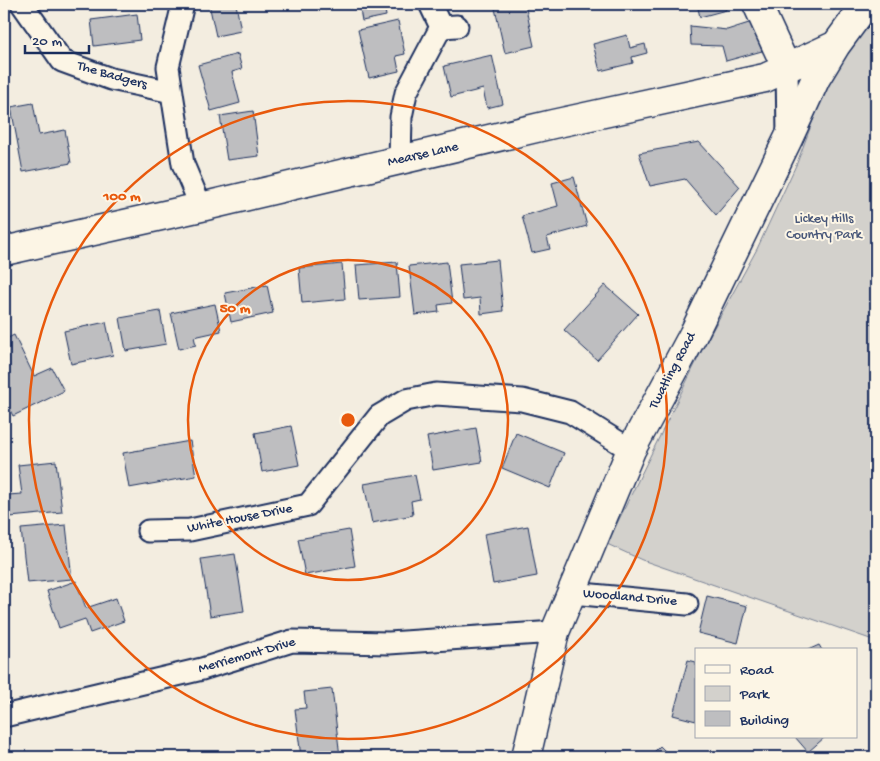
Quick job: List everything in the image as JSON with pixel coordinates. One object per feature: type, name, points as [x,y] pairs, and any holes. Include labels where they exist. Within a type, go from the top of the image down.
[{"type":"street","name":"The Badgers","points":[[22,4],[62,61],[111,79],[172,92]]},
{"type":"street","points":[[183,4],[168,67],[183,164],[201,207]]},
{"type":"street","points":[[400,161],[401,116],[406,93],[449,26],[430,4]]},
{"type":"street","points":[[757,4],[787,69],[788,139]]},
{"type":"street","name":"Twatling Road","points":[[526,757],[556,632],[631,450],[693,335],[816,78],[836,44],[866,4]]},
{"type":"street","name":"Mearse Lane","points":[[4,252],[553,124],[765,78],[836,44]]},
{"type":"street","name":"White House Drive","points":[[148,531],[190,530],[308,505],[379,416],[406,400],[436,394],[522,400],[570,412],[631,450]]},
{"type":"street","name":"Woodland Drive","points":[[572,593],[687,604]]},
{"type":"street","name":"Merriemont Drive","points":[[4,716],[202,669],[292,641],[390,643],[556,632]]},
{"type":"green space","name":"Lickey Hills Country Park","points":[[876,8],[876,641],[642,560],[607,544],[705,344],[757,249],[797,163],[824,91]]},
{"type":"building","points":[[209,4],[236,4],[241,31],[216,36]]},
{"type":"building","points":[[359,4],[384,4],[386,16],[362,21]]},
{"type":"building","points":[[494,4],[525,4],[534,46],[505,53]]},
{"type":"building","points":[[697,4],[725,4],[726,10],[700,17]]},
{"type":"building","points":[[137,14],[140,40],[94,46],[91,20]]},
{"type":"building","points":[[398,21],[405,54],[396,56],[399,71],[369,78],[358,30]]},
{"type":"building","points":[[752,22],[762,51],[726,61],[722,46],[691,45],[690,26],[727,30]]},
{"type":"building","points":[[627,35],[630,48],[645,44],[647,53],[632,57],[633,63],[600,71],[593,44]]},
{"type":"building","points":[[238,54],[242,69],[232,72],[240,103],[211,111],[198,65]]},
{"type":"building","points":[[492,55],[503,104],[487,108],[483,89],[451,97],[444,66]]},
{"type":"building","points":[[33,103],[39,135],[65,130],[71,163],[23,172],[11,107]]},
{"type":"building","points":[[253,111],[259,156],[227,160],[220,116]]},
{"type":"building","points":[[699,142],[740,187],[716,215],[685,179],[650,186],[639,153]]},
{"type":"building","points":[[574,177],[587,226],[547,237],[550,249],[532,253],[522,216],[558,206],[552,183]]},
{"type":"building","points":[[498,260],[503,311],[481,314],[480,298],[463,300],[459,264]]},
{"type":"building","points":[[397,262],[400,297],[359,300],[356,265]]},
{"type":"building","points":[[447,262],[452,303],[438,305],[439,312],[415,315],[409,266]]},
{"type":"building","points":[[342,264],[345,299],[302,303],[299,268]]},
{"type":"building","points":[[267,285],[273,313],[231,322],[225,293]]},
{"type":"building","points":[[605,285],[638,314],[597,360],[564,330]]},
{"type":"building","points":[[215,304],[221,331],[194,337],[196,345],[179,349],[171,313]]},
{"type":"building","points":[[160,311],[166,344],[126,351],[120,318]]},
{"type":"building","points":[[106,322],[113,355],[71,364],[64,331]]},
{"type":"building","points":[[14,335],[34,376],[52,368],[64,391],[13,416],[4,398],[4,340]]},
{"type":"building","points":[[291,426],[299,465],[262,472],[255,433]]},
{"type":"building","points":[[476,428],[482,462],[433,470],[427,437]]},
{"type":"building","points":[[516,433],[564,453],[550,488],[502,468]]},
{"type":"building","points":[[190,441],[196,476],[129,488],[123,453]]},
{"type":"building","points":[[56,461],[62,512],[10,517],[8,495],[22,494],[18,465]]},
{"type":"building","points":[[415,475],[420,499],[411,501],[413,515],[372,523],[364,484]]},
{"type":"building","points":[[66,525],[72,579],[27,583],[21,529]]},
{"type":"building","points":[[528,526],[537,576],[493,584],[484,534]]},
{"type":"building","points":[[349,530],[355,566],[305,575],[298,539]]},
{"type":"building","points":[[235,554],[244,611],[210,616],[201,559]]},
{"type":"building","points":[[76,581],[86,608],[116,598],[124,621],[90,633],[85,619],[59,628],[47,591]]},
{"type":"building","points":[[707,596],[747,606],[738,643],[698,633]]},
{"type":"building","points":[[688,660],[695,662],[695,721],[673,715]]},
{"type":"building","points":[[876,675],[876,689],[869,682]]},
{"type":"building","points":[[332,689],[340,757],[301,757],[295,709],[306,708],[304,692]]},
{"type":"building","points":[[796,738],[824,738],[808,752]]},
{"type":"building","points":[[660,746],[671,757],[649,757]]}]
